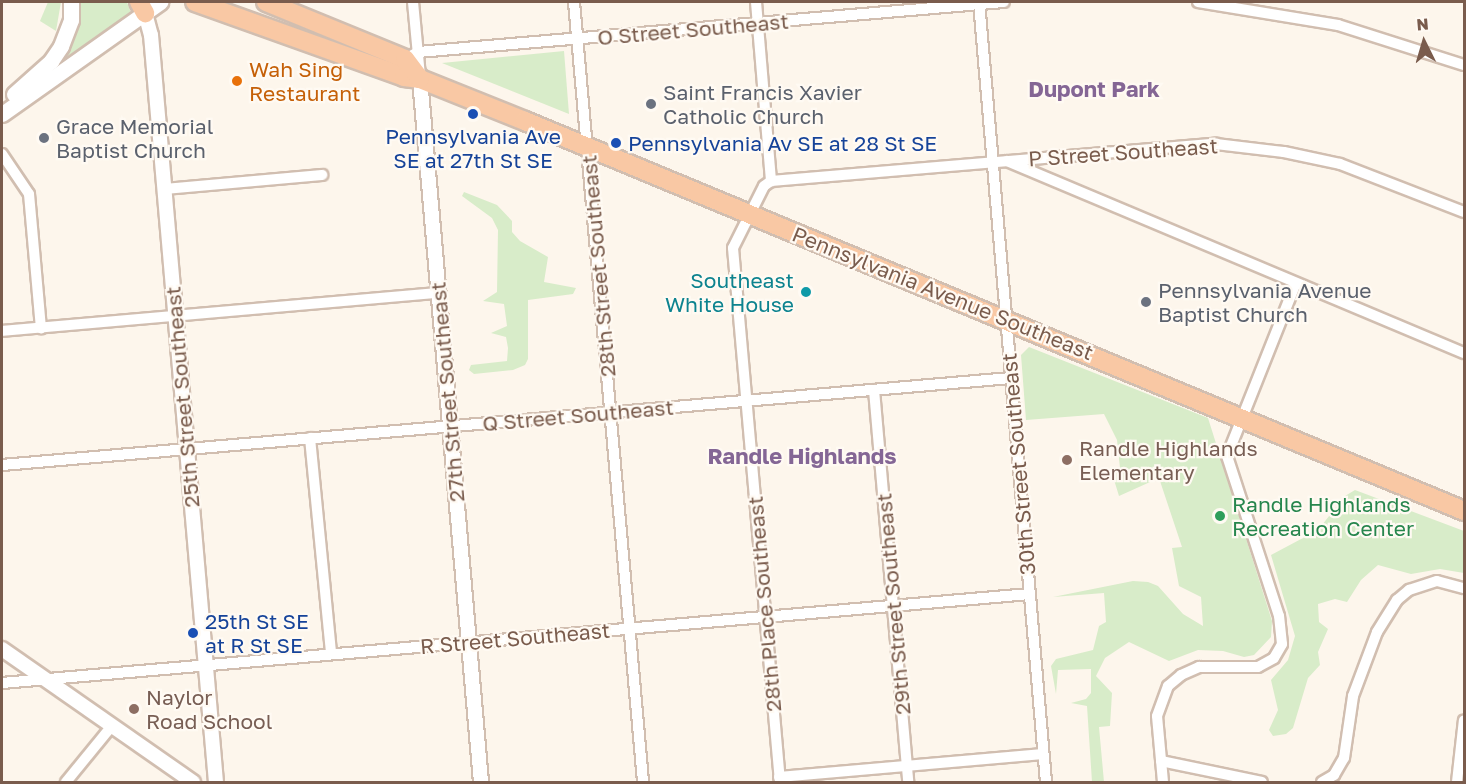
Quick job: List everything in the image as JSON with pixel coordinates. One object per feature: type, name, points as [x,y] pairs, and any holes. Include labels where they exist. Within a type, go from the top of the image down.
[{"type":"highway","name":"Pennsylvania Avenue Southeast","points":[[195,2],[404,77],[420,79],[587,146],[745,220],[1006,319],[1464,511]]},
{"type":"highway","points":[[266,2],[412,56],[420,79]]},
{"type":"main road","points":[[2,106],[51,61],[67,33],[71,2]]},
{"type":"main road","points":[[2,114],[148,5]]},
{"type":"street","points":[[412,56],[413,2]]},
{"type":"street","name":"28th Street Southeast","points":[[574,2],[643,783]]},
{"type":"street","points":[[745,220],[764,186],[771,181],[756,2]]},
{"type":"street","name":"O Street Southeast","points":[[412,56],[979,2],[1004,2]]},
{"type":"street","name":"30th Street Southeast","points":[[979,2],[1046,783]]},
{"type":"street","points":[[1198,2],[1338,25],[1464,65]]},
{"type":"street","name":"25th Street Southeast","points":[[148,5],[216,783]]},
{"type":"street","name":"27th Street Southeast","points":[[420,79],[481,783]]},
{"type":"street","name":"P Street Southeast","points":[[771,181],[1184,145],[1255,147],[1346,166],[1464,212]]},
{"type":"street","points":[[2,154],[29,194],[41,328]]},
{"type":"street","points":[[1007,160],[1464,353]]},
{"type":"street","points":[[164,189],[322,175]]},
{"type":"street","name":"28th Place Southeast","points":[[745,220],[733,248],[780,780]]},
{"type":"street","points":[[1163,783],[1158,711],[1171,682],[1199,667],[1258,667],[1274,658],[1282,644],[1279,616],[1227,456],[1296,283]]},
{"type":"street","points":[[2,332],[438,293]]},
{"type":"street","name":"Q Street Southeast","points":[[2,465],[1011,378]]},
{"type":"street","name":"29th Street Southeast","points":[[874,390],[908,783]]},
{"type":"street","points":[[310,438],[331,654]]},
{"type":"street","points":[[1322,783],[1334,775],[1344,758],[1353,696],[1377,632],[1397,600],[1409,590],[1437,581],[1464,588]]},
{"type":"street","name":"R Street Southeast","points":[[2,683],[1029,594]]},
{"type":"street","points":[[2,649],[193,783]]},
{"type":"street","points":[[1457,783],[1464,720]]},
{"type":"street","points":[[66,783],[111,727]]},
{"type":"street","points":[[780,780],[1043,754]]},
{"type":"street","points":[[1161,761],[1262,783]]},
{"type":"green space","points":[[48,2],[61,2],[56,31],[40,21]]},
{"type":"green space","points":[[77,2],[127,2],[131,13],[44,76],[72,34],[79,13]]},
{"type":"green space","points":[[564,51],[569,114],[442,63]]},
{"type":"green space","points":[[464,192],[497,205],[512,221],[512,232],[520,241],[548,257],[544,282],[576,288],[573,294],[528,300],[528,359],[525,365],[513,370],[474,374],[469,370],[471,365],[507,361],[508,348],[506,337],[491,333],[507,326],[504,304],[483,301],[497,292],[498,230],[492,218],[462,196]]},
{"type":"green space","points":[[1029,347],[1208,418],[1272,621],[1271,637],[1254,655],[1244,657],[1223,651],[1198,650],[1169,661],[1129,642],[1105,658],[1096,676],[1112,693],[1110,726],[1099,727],[1104,782],[1092,782],[1087,706],[1071,703],[1086,699],[1091,693],[1091,669],[1058,670],[1056,694],[1051,666],[1056,659],[1093,650],[1099,626],[1106,622],[1104,593],[1053,597],[1133,581],[1148,582],[1158,586],[1183,614],[1203,626],[1201,597],[1179,586],[1172,548],[1182,547],[1159,478],[1119,496],[1111,470],[1120,468],[1117,440],[1104,414],[1026,420],[1021,355]]},
{"type":"green space","points":[[1355,490],[1464,531],[1464,573],[1440,569],[1411,574],[1378,565],[1361,580],[1347,602],[1335,599],[1318,604],[1319,622],[1328,629],[1318,652],[1320,665],[1308,678],[1293,728],[1286,734],[1273,736],[1269,730],[1278,710],[1271,680],[1288,660],[1295,636],[1271,555],[1318,530],[1345,496]]},
{"type":"place","name":"Wah Sing Restaurant","points":[[237,81]]},
{"type":"place","name":"Saint Francis Xavier Catholic Church","points":[[651,104]]},
{"type":"place","name":"Pennsylvania Ave SE at 27th St SE","points":[[473,114]]},
{"type":"place","name":"Grace Memorial Baptist Church","points":[[44,138]]},
{"type":"place","name":"Pennsylvania Av SE at 28 St SE","points":[[616,143]]},
{"type":"place","name":"Southeast White House","points":[[806,292]]},
{"type":"place","name":"Pennsylvania Avenue Baptist Church","points":[[1146,302]]},
{"type":"place","name":"Randle Highlands Elementary","points":[[1067,460]]},
{"type":"place","name":"Randle Highlands Recreation Center","points":[[1220,516]]},
{"type":"place","name":"25th St SE at R St SE","points":[[193,633]]},
{"type":"place","name":"Naylor Road School","points":[[134,709]]},
{"type":"district","name":"Dupont Park","points":[[1094,89]]},
{"type":"district","name":"Randle Highlands","points":[[802,456]]}]
